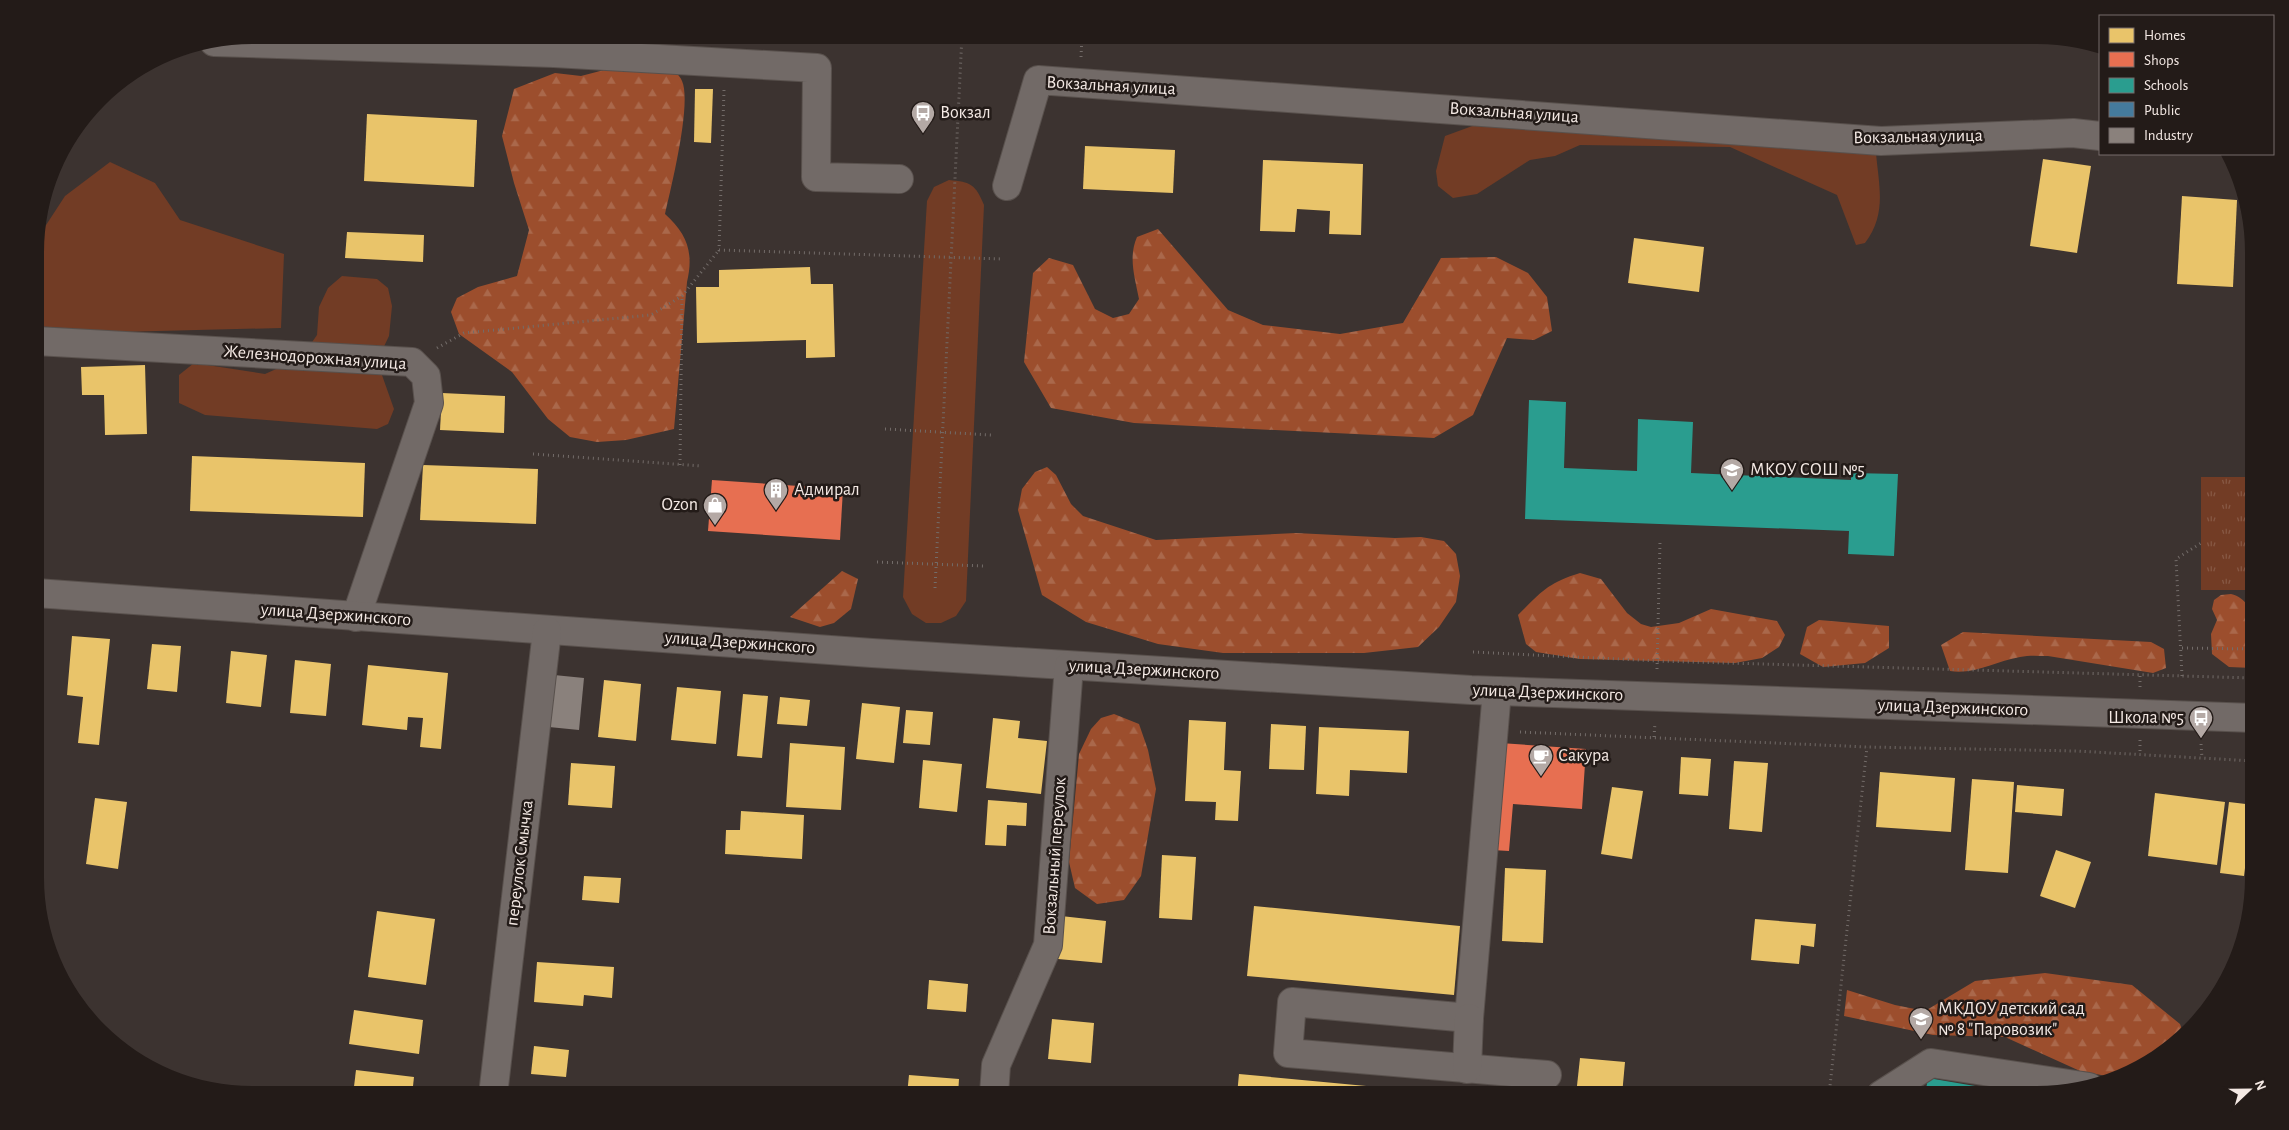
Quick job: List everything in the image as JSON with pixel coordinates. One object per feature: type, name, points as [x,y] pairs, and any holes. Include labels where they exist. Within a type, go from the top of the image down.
[{"type":"street","points":[[277,44],[499,51],[817,68],[816,177],[900,179]]},
{"type":"street","name":"Вокзальная улица","points":[[1007,186],[1038,80],[1881,141],[2072,133],[2099,136]]},
{"type":"street","name":"Железнодорожная улица","points":[[44,341],[412,362],[426,376],[429,403],[356,617]]},
{"type":"street","name":"улица Дзержинского","points":[[44,594],[547,631],[1069,666],[1498,691],[2245,718]]},
{"type":"street","name":"переулок Смычка","points":[[494,1086],[547,631]]},
{"type":"street","name":"Вокзальный переулок","points":[[995,1086],[996,1065],[1048,945],[1069,666]]},
{"type":"street","points":[[1466,1068],[1498,691]]},
{"type":"street","points":[[1469,1018],[1292,1002],[1288,1053],[1546,1075]]},
{"type":"street","points":[[1895,1086],[1931,1063],[2067,1084]]},
{"type":"path","points":[[935,588],[962,44]]},
{"type":"path","points":[[412,362],[464,333],[651,315],[682,296],[718,250],[725,63]]},
{"type":"path","points":[[718,250],[1003,260]]},
{"type":"path","points":[[680,465],[682,296]]},
{"type":"path","points":[[885,429],[991,435]]},
{"type":"path","points":[[534,454],[702,466]]},
{"type":"path","points":[[1654,737],[1658,661],[1660,542]]},
{"type":"path","points":[[2182,676],[2176,559],[2201,543]]},
{"type":"path","points":[[877,562],[983,566]]},
{"type":"path","points":[[2182,648],[2245,649]]},
{"type":"path","points":[[1473,652],[1658,661],[2245,678]]},
{"type":"path","points":[[1494,730],[1867,747],[2076,751],[2245,760]]},
{"type":"path","points":[[2201,739],[2202,758]]},
{"type":"path","points":[[1831,1086],[1867,747]]},
{"type":"green space","points":[[663,62],[681,78],[684,92],[683,126],[680,146],[665,214],[673,221],[683,236],[687,244],[690,262],[674,429],[626,440],[597,442],[570,437],[548,419],[512,372],[459,334],[451,312],[457,298],[478,287],[517,276],[529,230],[502,136],[514,89],[555,73],[581,76],[631,63]]},
{"type":"green space","points":[[1497,117],[1876,153],[1880,189],[1879,211],[1872,232],[1865,243],[1856,245],[1837,195],[1730,147],[1580,145],[1555,156],[1530,160],[1477,194],[1453,198],[1438,186],[1436,171],[1445,136]]},
{"type":"green space","points":[[110,162],[155,183],[180,220],[284,254],[281,328],[118,332],[44,327],[44,239],[46,225],[65,196]]},
{"type":"green space","points":[[949,180],[971,185],[975,188],[984,205],[966,601],[956,616],[941,623],[926,623],[912,614],[903,597],[927,201],[934,187]]},
{"type":"green space","points":[[1158,229],[1228,310],[1263,325],[1340,334],[1403,323],[1441,258],[1496,257],[1528,273],[1547,297],[1552,331],[1534,340],[1507,338],[1473,415],[1434,438],[1134,423],[1051,408],[1024,362],[1033,273],[1049,258],[1073,265],[1095,309],[1113,318],[1129,314],[1139,299],[1133,268],[1134,245],[1137,237]]},
{"type":"green space","points":[[342,276],[377,279],[388,288],[392,306],[389,336],[377,361],[394,409],[388,424],[377,429],[205,415],[179,403],[179,375],[194,363],[265,374],[301,358],[317,335],[319,307],[328,288]]},
{"type":"green space","points":[[1047,467],[1056,475],[1071,504],[1083,516],[1156,540],[1296,533],[1395,538],[1421,537],[1444,541],[1456,554],[1460,576],[1456,602],[1439,627],[1418,647],[1364,653],[1223,653],[1158,644],[1086,622],[1042,595],[1018,510],[1022,489],[1035,472]]},
{"type":"green space","points":[[2201,477],[2245,477],[2245,590],[2201,590]]},
{"type":"green space","points":[[842,571],[858,579],[851,609],[834,623],[820,627],[790,617]]},
{"type":"green space","points":[[1580,573],[1601,579],[1627,613],[1641,624],[1651,627],[1679,623],[1711,609],[1777,621],[1785,635],[1779,647],[1762,658],[1735,663],[1580,659],[1536,652],[1526,644],[1518,615],[1553,584]]},
{"type":"green space","points":[[2231,594],[2245,602],[2245,668],[2229,667],[2212,654],[2211,634],[2217,620],[2212,609],[2214,600],[2221,595]]},
{"type":"green space","points":[[1819,620],[1889,626],[1889,648],[1865,663],[1823,667],[1800,654],[1807,627]]},
{"type":"green space","points":[[1963,632],[2151,642],[2164,649],[2166,668],[2153,673],[2048,656],[2023,656],[1968,671],[1950,671],[1941,645]]},
{"type":"green space","points":[[1114,714],[1139,724],[1148,750],[1156,789],[1141,876],[1124,900],[1097,904],[1075,888],[1069,862],[1079,754],[1091,729],[1101,718]]},
{"type":"green space","points":[[2045,973],[2132,985],[2180,1024],[2181,1028],[2153,1051],[2129,1065],[2103,1075],[2080,1071],[2005,1037],[1933,1035],[1844,1016],[1847,990],[1895,1005],[1925,1011],[1975,981]]},
{"type":"building: Homes","points":[[695,89],[713,89],[711,143],[694,142]]},
{"type":"building: Homes","points":[[367,114],[477,120],[474,187],[364,181]]},
{"type":"building: Homes","points":[[1085,146],[1175,150],[1173,193],[1083,189]]},
{"type":"building: Homes","points":[[2043,159],[2091,166],[2077,253],[2030,246]]},
{"type":"building: Homes","points":[[1263,160],[1363,164],[1361,235],[1329,234],[1330,211],[1297,209],[1295,232],[1260,231]]},
{"type":"building: Homes","points":[[2182,196],[2237,200],[2233,287],[2177,284]]},
{"type":"building: Homes","points":[[347,232],[424,235],[423,262],[345,258]]},
{"type":"building: Homes","points":[[1634,238],[1704,247],[1699,292],[1628,283]]},
{"type":"building: Homes","points":[[810,267],[811,284],[833,284],[835,357],[806,358],[806,340],[697,343],[696,287],[719,287],[719,270]]},
{"type":"building: Homes","points":[[145,365],[147,434],[105,435],[104,395],[82,395],[81,367]]},
{"type":"building: Homes","points":[[442,393],[505,396],[504,433],[440,430]]},
{"type":"building: Homes","points":[[192,456],[365,463],[363,517],[190,511]]},
{"type":"building: Homes","points":[[423,465],[538,469],[536,524],[420,520]]},
{"type":"building: Homes","points":[[72,636],[110,639],[99,745],[78,743],[83,697],[67,695]]},
{"type":"building: Homes","points":[[152,644],[181,646],[177,692],[147,689]]},
{"type":"building: Homes","points":[[231,651],[267,655],[261,707],[226,703]]},
{"type":"building: Homes","points":[[295,660],[331,664],[326,716],[290,713]]},
{"type":"building: Homes","points":[[368,665],[448,673],[441,749],[420,747],[423,718],[408,717],[407,730],[362,725]]},
{"type":"building: Homes","points":[[604,680],[641,684],[636,741],[598,737]]},
{"type":"building: Homes","points":[[677,687],[721,691],[716,744],[671,740]]},
{"type":"building: Homes","points":[[743,694],[768,696],[762,758],[737,756]]},
{"type":"building: Homes","points":[[780,697],[810,700],[807,726],[777,724]]},
{"type":"building: Homes","points":[[862,703],[900,707],[894,763],[856,759]]},
{"type":"building: Homes","points":[[906,710],[933,712],[930,745],[903,743]]},
{"type":"building: Homes","points":[[993,718],[1020,721],[1018,738],[1047,741],[1041,794],[986,788]]},
{"type":"building: Homes","points":[[1189,720],[1226,722],[1224,770],[1241,771],[1238,821],[1215,820],[1216,802],[1185,801]]},
{"type":"building: Homes","points":[[1271,724],[1306,726],[1304,770],[1269,769]]},
{"type":"building: Homes","points":[[1319,727],[1409,731],[1407,773],[1350,770],[1349,796],[1316,794]]},
{"type":"building: Homes","points":[[790,743],[845,747],[841,810],[786,807]]},
{"type":"building: Homes","points":[[1681,757],[1711,759],[1708,796],[1679,794]]},
{"type":"building: Homes","points":[[923,760],[962,764],[957,812],[919,808]]},
{"type":"building: Homes","points":[[1734,761],[1768,763],[1762,832],[1729,829]]},
{"type":"building: Homes","points":[[571,763],[615,766],[612,808],[568,805]]},
{"type":"building: Homes","points":[[1880,772],[1955,778],[1951,832],[1876,827]]},
{"type":"building: Homes","points":[[1972,779],[2014,782],[2008,873],[1965,870]]},
{"type":"building: Homes","points":[[2017,785],[2064,789],[2062,816],[2015,812]]},
{"type":"building: Homes","points":[[1612,787],[1643,791],[1632,859],[1601,854]]},
{"type":"building: Homes","points":[[2155,793],[2225,802],[2217,865],[2148,856]]},
{"type":"building: Homes","points":[[95,798],[127,802],[118,869],[86,864]]},
{"type":"building: Homes","points":[[988,800],[1027,803],[1026,826],[1007,825],[1006,846],[985,845]]},
{"type":"building: Homes","points":[[2229,802],[2245,804],[2244,876],[2220,873]]},
{"type":"building: Homes","points":[[741,811],[804,815],[802,859],[725,854],[726,830],[740,830]]},
{"type":"building: Homes","points":[[2056,850],[2091,862],[2075,908],[2040,896]]},
{"type":"building: Homes","points":[[1162,855],[1196,857],[1192,920],[1159,918]]},
{"type":"building: Homes","points":[[1505,868],[1546,870],[1543,943],[1502,941]]},
{"type":"building: Homes","points":[[584,876],[621,878],[619,903],[582,900]]},
{"type":"building: Homes","points":[[1254,906],[1460,926],[1454,995],[1247,976]]},
{"type":"building: Homes","points":[[377,911],[435,919],[426,985],[368,977]]},
{"type":"building: Homes","points":[[1061,916],[1106,921],[1102,963],[1058,959]]},
{"type":"building: Homes","points":[[1755,919],[1816,924],[1814,947],[1801,945],[1799,964],[1751,960]]},
{"type":"building: Homes","points":[[537,962],[614,967],[612,998],[584,995],[583,1006],[534,1002]]},
{"type":"building: Homes","points":[[929,980],[968,984],[966,1012],[927,1009]]},
{"type":"building: Homes","points":[[354,1010],[423,1020],[419,1054],[349,1044]]},
{"type":"building: Homes","points":[[1052,1019],[1094,1023],[1091,1063],[1048,1059]]},
{"type":"building: Homes","points":[[534,1046],[569,1050],[566,1077],[531,1074]]},
{"type":"building: Homes","points":[[1580,1058],[1625,1062],[1623,1086],[1577,1086]]},
{"type":"building: Homes","points":[[356,1070],[414,1077],[413,1086],[354,1086]]},
{"type":"building: Homes","points":[[1239,1074],[1367,1086],[1238,1086]]},
{"type":"building: Homes","points":[[909,1075],[959,1079],[959,1086],[908,1086]]},
{"type":"building: Shops","name":"Адмирал","points":[[712,480],[843,489],[840,540],[708,531]]},
{"type":"building: Shops","name":"Сакура","points":[[1500,743],[1586,749],[1582,809],[1513,804],[1509,851],[1492,850]]},
{"type":"building: Schools","name":"МКОУ СОШ №5","points":[[1529,400],[1566,402],[1564,468],[1637,471],[1638,419],[1693,422],[1691,473],[1851,480],[1851,473],[1898,474],[1894,556],[1848,554],[1849,531],[1525,519]]},
{"type":"building: Schools","points":[[1928,1078],[1975,1086],[1927,1086]]},
{"type":"building: Industry","points":[[554,675],[584,678],[579,730],[549,727]]},
{"type":"place","name":"Вокзал","points":[[923,134]]},
{"type":"place","name":"МКОУ СОШ №5","points":[[1732,491]]},
{"type":"place","name":"Адмирал","points":[[776,511]]},
{"type":"place","name":"Ozon","points":[[715,526]]},
{"type":"place","name":"Школа №5","points":[[2201,739]]},
{"type":"place","name":"Сакура","points":[[1541,777]]},
{"type":"place","name":"МКДОУ детский сад № 8 \"Паровозик\"","points":[[1921,1040]]}]
